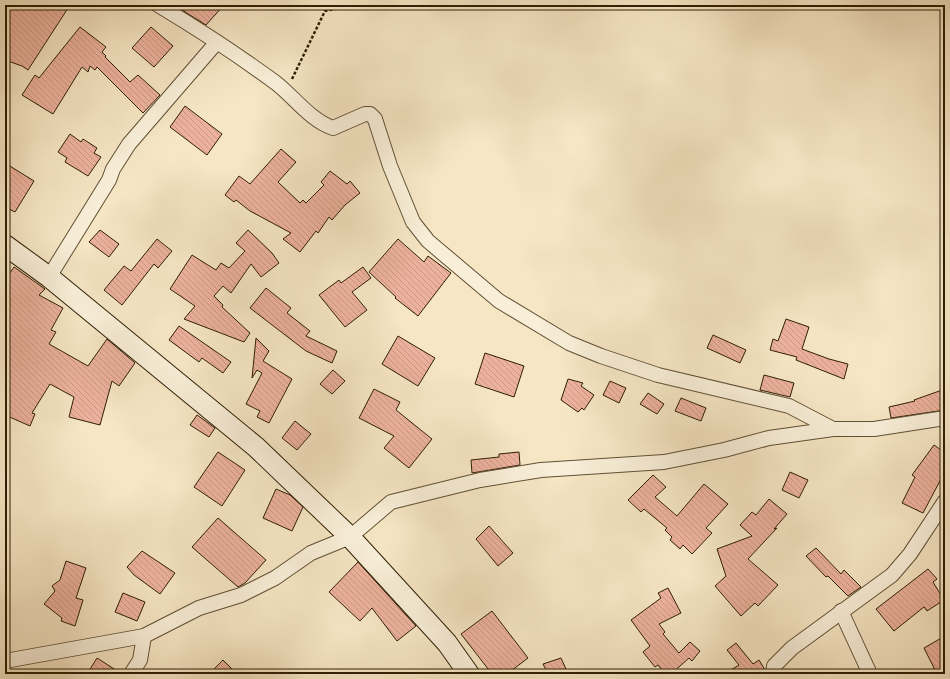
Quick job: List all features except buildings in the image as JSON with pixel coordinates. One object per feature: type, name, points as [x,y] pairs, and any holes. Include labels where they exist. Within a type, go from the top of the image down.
[{"type":"main road","points":[[5,245],[49,277],[256,447],[350,537],[447,642],[469,674]]},
{"type":"street","points":[[158,5],[244,59],[286,91],[323,125],[333,128],[365,114],[370,114],[375,119],[390,166],[413,222],[428,242],[499,301],[569,343],[601,356],[658,375],[789,406],[833,429]]},
{"type":"street","points":[[49,277],[106,186],[113,168],[125,149],[217,42]]},
{"type":"street","points":[[5,661],[144,636],[199,608],[241,595],[268,582],[311,553],[350,537],[390,502],[480,480],[541,470],[664,462],[724,450],[770,438],[833,429],[874,429],[945,418]]},
{"type":"street","points":[[772,674],[774,666],[792,648],[892,575],[910,554],[945,501]]},
{"type":"street","points":[[841,611],[870,674]]},
{"type":"street","points":[[131,674],[140,660],[144,636]]},
{"type":"path","points":[[286,91],[325,11],[354,5]]}]
